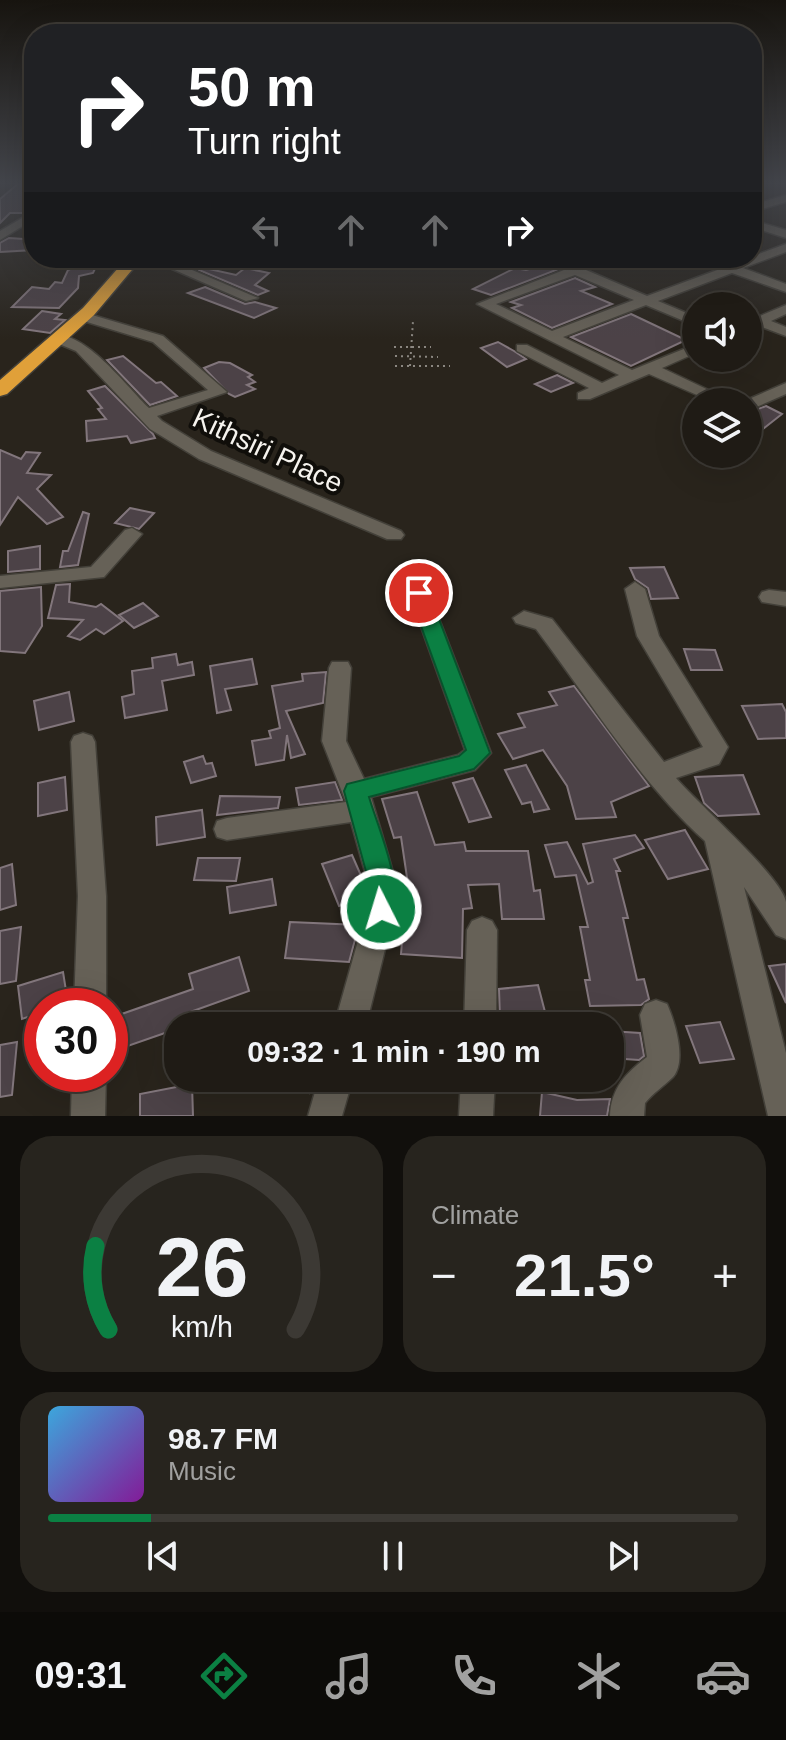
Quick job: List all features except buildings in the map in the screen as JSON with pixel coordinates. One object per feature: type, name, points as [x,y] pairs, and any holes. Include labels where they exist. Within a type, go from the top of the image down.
[{"type":"highway","points":[[0,381],[59,330],[115,268]]},
{"type":"highway","points":[[0,390],[82,316],[128,268]]},
{"type":"street","points":[[762,257],[786,248]]},
{"type":"street","points":[[178,268],[251,298]]},
{"type":"street","points":[[570,268],[682,316]]},
{"type":"street","points":[[580,268],[484,304],[632,376]]},
{"type":"street","points":[[550,337],[731,268],[786,288]]},
{"type":"street","points":[[762,320],[786,309]]},
{"type":"street","points":[[82,316],[158,339],[219,392],[148,414]]},
{"type":"street","points":[[762,326],[786,332]]},
{"type":"street","name":"Kithsiri Place","points":[[57,338],[81,348],[156,425],[205,455],[394,535]]},
{"type":"street","points":[[522,348],[602,389]]},
{"type":"street","points":[[584,396],[682,355]]},
{"type":"street","points":[[651,369],[694,388]]},
{"type":"street","points":[[762,399],[786,388]]},
{"type":"street","points":[[0,582],[97,573],[132,534]]},
{"type":"street","points":[[635,589],[648,636],[716,747],[710,757],[657,774]]},
{"type":"street","points":[[227,829],[358,801],[466,763],[479,753],[419,593]]},
{"type":"street","points":[[524,618],[544,624],[657,774],[686,809],[717,836],[769,897],[786,926]]},
{"type":"street","points":[[340,668],[334,741],[358,801],[383,886],[381,909],[354,1012]]},
{"type":"street","points":[[83,742],[92,896],[90,988]]},
{"type":"street","points":[[717,836],[785,1116]]},
{"type":"street","points":[[480,1012],[482,930]]},
{"type":"street","points":[[627,1116],[626,1100],[631,1089],[664,1063],[656,1015]]},
{"type":"street","points":[[88,1116],[89,1092]]},
{"type":"street","points":[[325,1116],[332,1092]]},
{"type":"street","points":[[476,1116],[477,1092]]},
{"type":"path","points":[[410,366],[413,321]]},
{"type":"path","points":[[394,347],[431,347]]},
{"type":"path","points":[[395,356],[438,357]]},
{"type":"path","points":[[395,366],[450,366]]},
{"type":"route","points":[[381,909],[383,886],[356,791],[466,763],[479,753],[419,593]]}]
